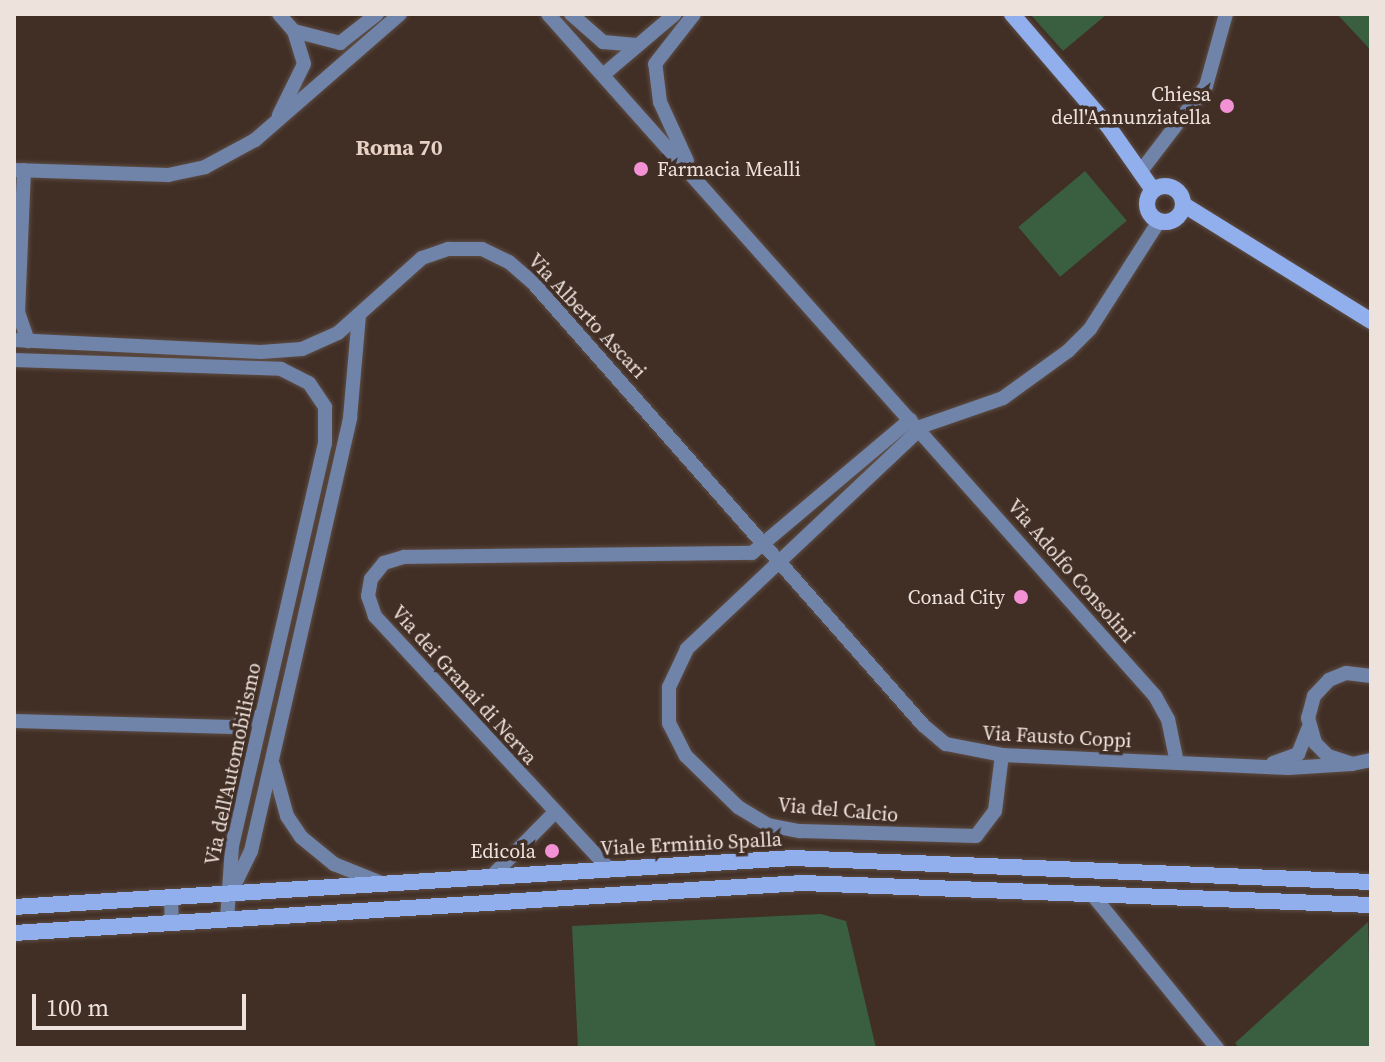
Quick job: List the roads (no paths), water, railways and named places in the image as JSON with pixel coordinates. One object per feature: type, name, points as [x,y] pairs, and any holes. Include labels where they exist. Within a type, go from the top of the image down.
[{"type":"main road","points":[[1012,14],[1141,171],[1153,190],[1148,210],[1159,221],[1173,220],[1184,205]]},
{"type":"main road","points":[[1153,190],[1175,189],[1184,205],[1371,321]]},
{"type":"main road","name":"Viale Erminio Spalla","points":[[14,907],[818,858],[1371,882]]},
{"type":"main road","points":[[14,933],[803,883],[1371,905]]},
{"type":"street","points":[[272,125],[303,72],[303,50],[294,31],[279,14]]},
{"type":"street","points":[[21,340],[18,312],[19,170],[185,173],[240,151],[272,125],[366,34],[377,14]]},
{"type":"street","points":[[294,31],[335,44],[366,34],[400,14]]},
{"type":"street","points":[[571,14],[592,37]]},
{"type":"street","points":[[603,75],[675,14]]},
{"type":"street","points":[[693,172],[662,106],[655,64],[694,14]]},
{"type":"street","points":[[1141,171],[1206,86],[1226,14]]},
{"type":"street","points":[[552,18],[618,46],[636,45]]},
{"type":"street","points":[[552,18],[693,172]]},
{"type":"street","name":"Via Adolfo Consolini","points":[[693,172],[1155,696],[1168,719],[1177,763]]},
{"type":"street","points":[[764,547],[915,426],[1003,398],[1068,351],[1090,329],[1159,221]]},
{"type":"street","name":"Via Alberto Ascari","points":[[14,360],[297,350],[333,336],[414,265],[440,251],[476,248],[502,257],[544,295],[764,547]]},
{"type":"street","name":"Via dell'Automobilismo","points":[[230,894],[251,851],[337,477],[352,406],[359,315]]},
{"type":"street","name":"Via Alberto Ascari","points":[[21,340],[290,372],[314,389],[327,420]]},
{"type":"street","name":"Via dell'Automobilismo","points":[[230,894],[232,846],[327,420]]},
{"type":"street","points":[[779,563],[915,426]]},
{"type":"street","points":[[317,473],[337,477]]},
{"type":"street","name":"Via dei Granai di Nerva","points":[[609,869],[375,616],[368,596],[377,569],[395,558],[747,553],[764,547]]},
{"type":"street","name":"Via Fausto Coppi","points":[[764,547],[932,733],[962,750],[1002,755],[1177,763],[1365,764]]},
{"type":"street","points":[[300,550],[319,554]]},
{"type":"street","name":"Via del Calcio","points":[[779,563],[679,662],[667,712],[677,743],[738,807],[768,825],[800,831],[972,837],[993,818],[1002,755]]},
{"type":"street","points":[[1365,764],[1323,752],[1308,725],[1311,703],[1323,684],[1346,673],[1370,674]]},
{"type":"street","points":[[14,721],[232,727],[261,715]]},
{"type":"street","name":"Via Fausto Coppi","points":[[1245,765],[1294,757],[1305,744],[1308,725]]},
{"type":"street","name":"Via dell'Automobilismo","points":[[272,759],[287,816],[301,837],[334,864],[381,883]]},
{"type":"street","points":[[491,877],[555,812]]},
{"type":"street","points":[[1071,892],[1072,868]]},
{"type":"street","points":[[1091,893],[1217,1048]]},
{"type":"street","points":[[227,919],[230,894]]},
{"type":"street","points":[[171,898],[172,923]]},
{"type":"place","name":"Chiesa dell'Annunziatella","points":[[1227,106]]},
{"type":"place","name":"Farmacia Mealli","points":[[641,169]]},
{"type":"place","name":"Conad City","points":[[1021,597]]},
{"type":"place","name":"Edicola","points":[[552,851]]},
{"type":"district","name":"Roma 70","points":[[399,148]]}]
